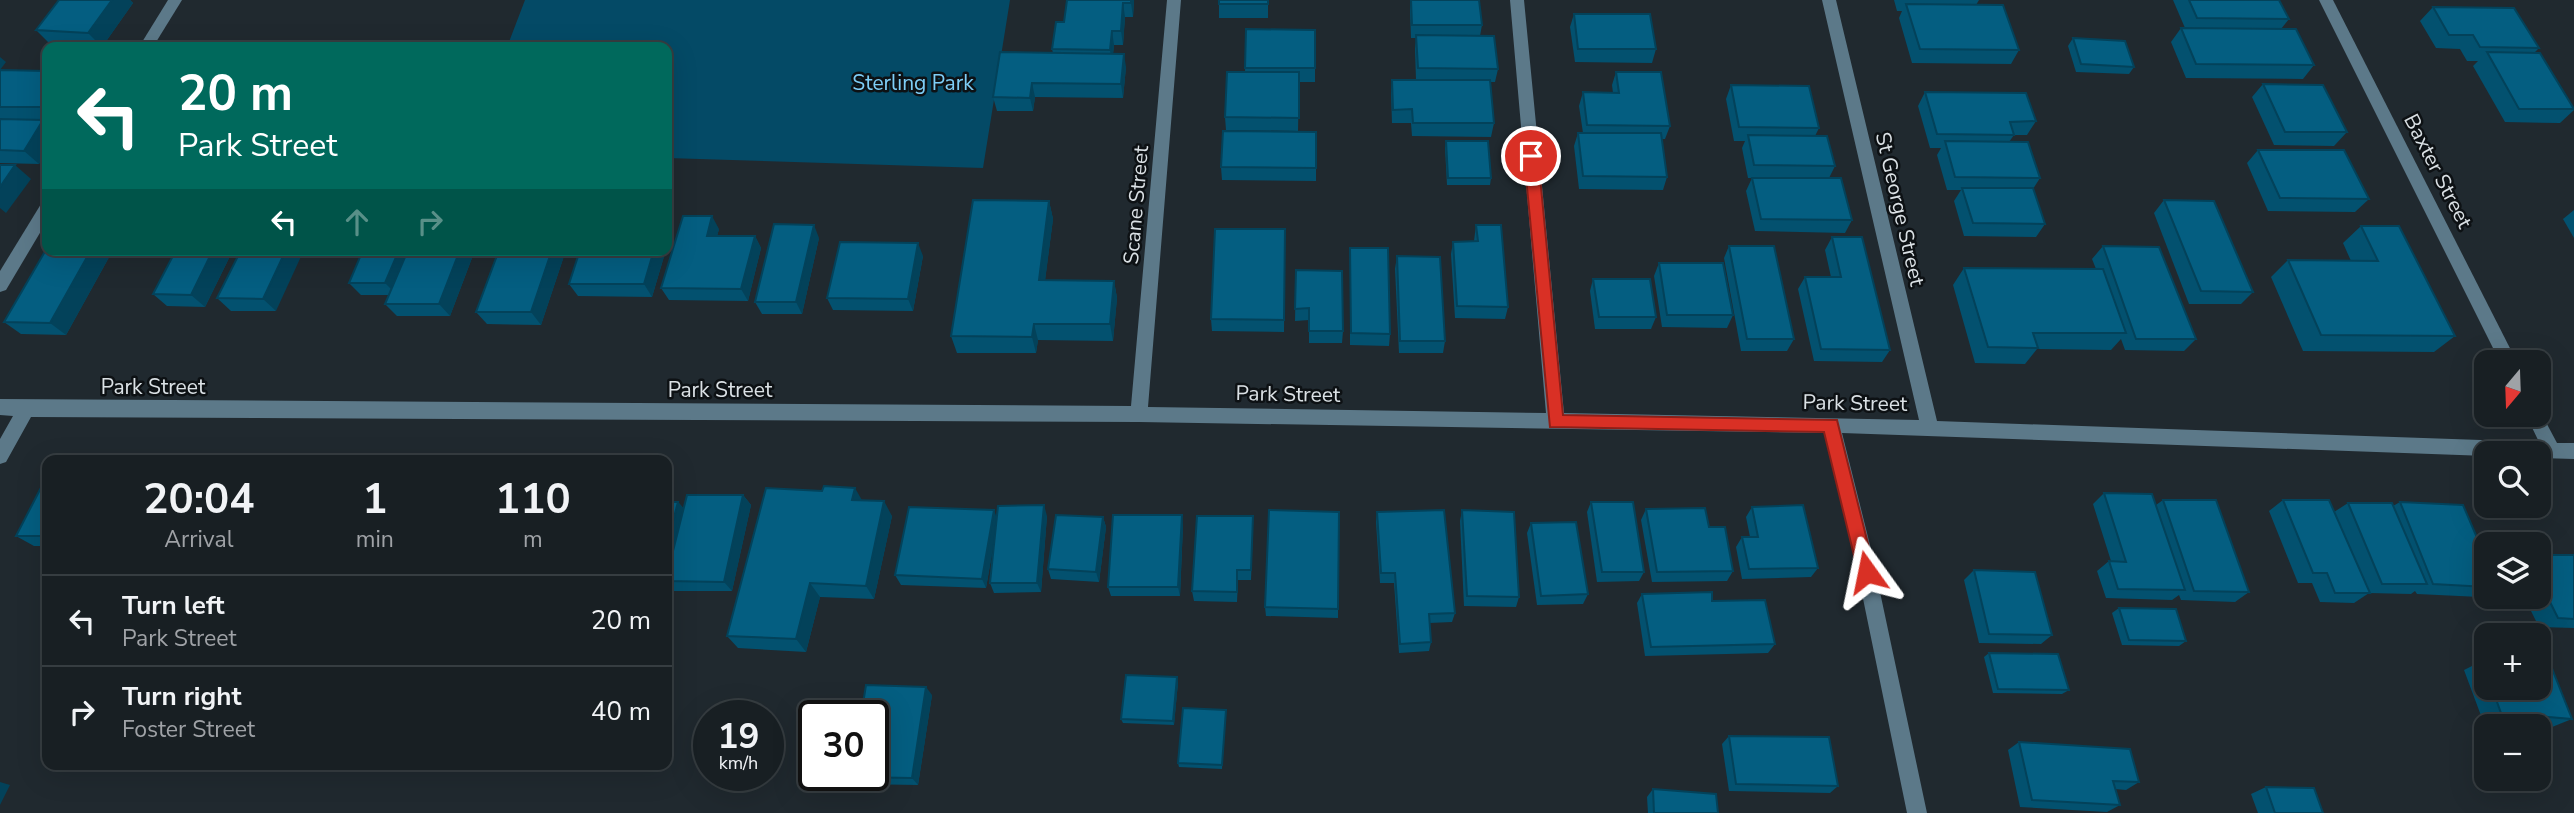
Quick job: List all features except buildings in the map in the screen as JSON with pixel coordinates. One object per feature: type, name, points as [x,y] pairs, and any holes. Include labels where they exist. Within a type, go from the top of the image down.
[{"type":"street","points":[[149,42],[175,0]]},
{"type":"street","name":"Scane Street","points":[[1139,414],[1174,0]]},
{"type":"street","points":[[1517,0],[1556,422]]},
{"type":"street","name":"St George Street","points":[[1829,0],[1930,428]]},
{"type":"street","name":"Baxter Street","points":[[2326,0],[2503,350]]},
{"type":"street","points":[[0,285],[42,216]]},
{"type":"street","name":"Park Street","points":[[0,407],[1139,414],[1831,425],[2574,452]]},
{"type":"street","points":[[0,456],[26,409]]},
{"type":"street","points":[[1831,425],[1861,545],[1917,813]]},
{"type":"street","points":[[2541,427],[2552,451]]},
{"type":"green space","name":"Sterling Park","points":[[525,0],[1010,0],[983,168],[672,158],[672,42],[509,42]]},
{"type":"route","points":[[1531,156],[1556,422],[1831,425],[1867,572]]}]
